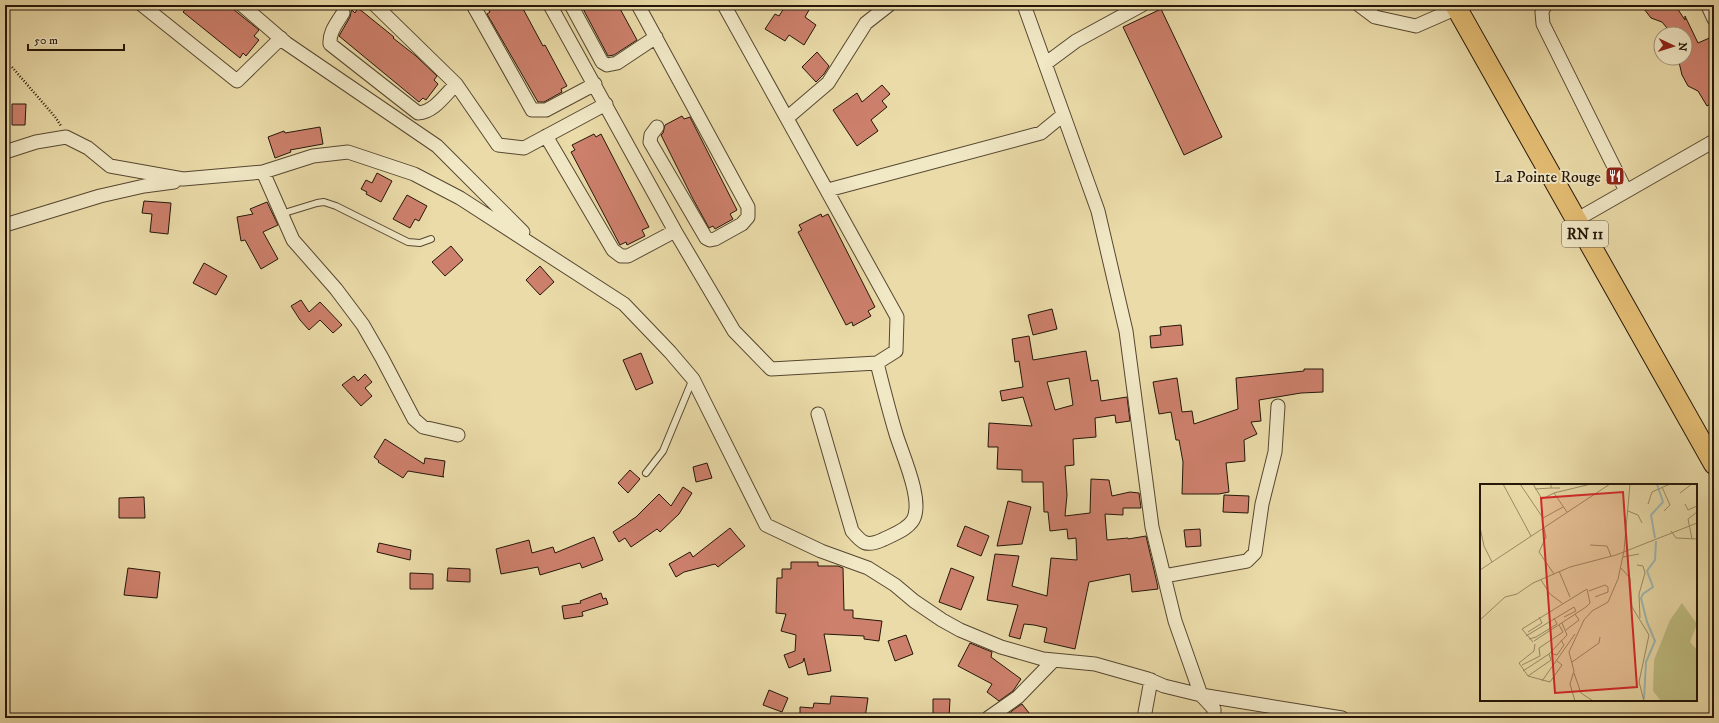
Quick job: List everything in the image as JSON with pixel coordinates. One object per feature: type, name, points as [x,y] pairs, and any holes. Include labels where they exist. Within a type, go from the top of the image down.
[{"type":"main road","name":"RN 11","points":[[1456,6],[1714,464]]},
{"type":"street","points":[[142,5],[237,82],[281,38]]},
{"type":"street","points":[[242,5],[281,38],[437,146],[543,251]]},
{"type":"street","points":[[375,5],[456,84],[498,145],[524,148],[606,104]]},
{"type":"street","points":[[473,5],[532,110],[546,110],[594,84]]},
{"type":"street","points":[[550,5],[675,231],[734,331],[771,369],[877,363],[896,351],[897,317],[828,190],[724,5]]},
{"type":"street","points":[[571,5],[602,62],[607,65],[617,63],[656,37]]},
{"type":"street","points":[[638,5],[748,207],[748,217],[742,224],[715,239],[710,240],[706,238],[650,142],[651,135],[657,127]]},
{"type":"street","points":[[788,118],[828,83],[866,23],[889,5]]},
{"type":"street","points":[[1024,5],[1098,211],[1126,331],[1152,527],[1175,621],[1201,695],[1214,709],[1214,718]]},
{"type":"street","points":[[1045,64],[1076,41],[1142,5]]},
{"type":"street","points":[[1359,5],[1375,17],[1416,26],[1456,6]]},
{"type":"street","points":[[1545,5],[1542,12],[1543,24],[1626,192]]},
{"type":"street","points":[[1710,5],[1708,6],[1714,19]]},
{"type":"street","points":[[343,13],[331,32],[329,37],[330,44],[418,113],[426,112],[432,109],[456,84]]},
{"type":"street","points":[[828,190],[1040,133],[1063,115]]},
{"type":"street","points":[[546,136],[613,250],[621,256],[628,256],[675,231]]},
{"type":"street","points":[[5,152],[36,142],[66,137],[88,148],[110,166],[183,179]]},
{"type":"street","points":[[1576,220],[1714,141]]},
{"type":"street","points":[[5,225],[100,196],[144,186],[166,184],[183,179],[263,172],[313,156],[348,152],[414,174],[460,198],[624,304],[670,352],[693,379],[766,525],[821,551],[868,568],[895,585],[914,601],[960,630],[1001,647],[1030,656],[1095,664],[1152,680],[1164,686],[1201,695],[1342,718]]},
{"type":"street","points":[[263,172],[292,240],[336,289],[363,325],[414,419],[423,427],[458,435]]},
{"type":"street","points":[[818,414],[852,531],[861,542],[872,544],[900,531],[913,520],[915,505],[911,475],[896,434],[877,363]]},
{"type":"street","points":[[1164,576],[1247,561],[1255,553],[1262,504],[1275,452],[1278,406]]},
{"type":"street","points":[[988,718],[1018,697],[1054,660]]},
{"type":"street","points":[[1144,718],[1152,680]]},
{"type":"lane","points":[[281,214],[324,202],[336,206],[408,242],[420,243],[431,239]]},
{"type":"lane","points":[[646,473],[663,451],[693,379]]},
{"type":"path","points":[[12,67],[56,118],[66,137]]},
{"type":"building","points":[[189,5],[228,5],[259,30],[254,36],[259,40],[246,56],[243,53],[240,58],[183,12]]},
{"type":"building","points":[[486,5],[521,5],[567,86],[561,89],[562,92],[544,102],[538,102],[487,14],[490,12]]},
{"type":"building","points":[[581,5],[618,5],[637,40],[614,55],[608,56]]},
{"type":"building","points":[[786,5],[801,5],[809,10],[805,17],[816,25],[804,45],[789,35],[785,41],[765,29],[775,14],[779,16]]},
{"type":"building","points":[[1641,5],[1675,5],[1685,20],[1685,16],[1690,26],[1665,26],[1662,22],[1651,18]]},
{"type":"building","points":[[358,8],[394,37],[393,38],[416,56],[437,76],[434,80],[438,84],[426,100],[423,98],[419,102],[339,36],[350,17],[352,10],[355,13]]},
{"type":"building","points":[[1161,9],[1222,137],[1184,155],[1123,27]]},
{"type":"building","points":[[1693,33],[1698,43],[1714,36],[1714,102],[1707,106],[1698,91],[1688,86],[1682,75],[1680,66],[1693,66]]},
{"type":"building","points":[[817,52],[829,66],[816,82],[802,67]]},
{"type":"building","points":[[882,85],[890,94],[882,101],[887,107],[871,120],[878,131],[857,146],[833,110],[857,93],[862,102]]},
{"type":"building","points":[[12,104],[26,104],[25,125],[12,125]]},
{"type":"building","points":[[682,116],[684,119],[690,117],[737,210],[730,214],[733,219],[715,229],[713,226],[709,228],[661,135],[665,125]]},
{"type":"building","points":[[320,127],[323,144],[290,150],[291,152],[275,158],[268,137],[284,131],[285,133]]},
{"type":"building","points":[[594,134],[596,137],[601,134],[649,227],[642,230],[645,236],[627,245],[626,242],[620,245],[571,152],[575,150],[572,145]]},
{"type":"building","points":[[377,173],[392,181],[381,202],[366,194],[367,192],[361,189],[366,180],[372,183]]},
{"type":"building","points":[[407,195],[427,206],[419,221],[415,219],[410,228],[393,219]]},
{"type":"building","points":[[144,201],[171,203],[168,234],[150,232],[152,214],[142,213]]},
{"type":"building","points":[[267,202],[278,225],[263,232],[278,259],[261,269],[245,240],[241,241],[237,217],[253,214],[250,209]]},
{"type":"building","points":[[821,214],[822,217],[828,214],[875,307],[868,311],[871,316],[853,326],[852,322],[846,325],[798,232],[802,230],[799,225]]},
{"type":"building","points":[[451,246],[463,260],[445,276],[432,262]]},
{"type":"building","points":[[204,263],[227,276],[216,295],[193,283]]},
{"type":"building","points":[[540,266],[554,282],[540,295],[526,280]]},
{"type":"building","points":[[301,300],[309,312],[320,302],[342,325],[333,333],[320,320],[309,330],[291,306]]},
{"type":"building","points":[[1052,309],[1057,329],[1033,335],[1028,315]]},
{"type":"building","points":[[1181,325],[1183,345],[1151,348],[1150,336],[1161,335],[1160,327]]},
{"type":"building","points":[[1029,336],[1033,360],[1086,351],[1091,381],[1098,380],[1101,401],[1127,397],[1130,421],[1116,423],[1115,415],[1095,418],[1096,437],[1073,439],[1074,465],[1065,466],[1067,495],[1065,516],[1090,513],[1091,479],[1109,480],[1112,496],[1130,492],[1139,493],[1141,508],[1123,508],[1123,515],[1105,514],[1107,540],[1146,536],[1158,589],[1132,592],[1130,574],[1089,582],[1075,649],[1044,642],[1047,628],[1034,625],[1024,624],[1020,639],[1009,636],[1018,605],[987,600],[995,554],[1019,556],[1012,586],[1047,596],[1051,558],[1077,560],[1076,538],[1068,539],[1067,529],[1050,531],[1048,512],[1044,512],[1043,482],[1022,482],[1022,470],[997,469],[998,447],[988,447],[989,423],[1032,426],[1023,397],[1002,401],[1000,391],[1023,387],[1019,361],[1015,362],[1012,339]],"holes":[[[1069,378],[1073,405],[1055,410],[1047,382]]]},
{"type":"building","points":[[641,353],[653,383],[636,390],[623,360]]},
{"type":"building","points":[[1304,369],[1323,369],[1323,392],[1301,393],[1259,400],[1261,421],[1251,422],[1257,434],[1244,440],[1245,461],[1226,463],[1229,492],[1219,494],[1182,494],[1183,462],[1179,440],[1176,440],[1171,412],[1159,414],[1153,382],[1177,378],[1182,412],[1192,411],[1194,424],[1238,409],[1236,378],[1304,371]]},
{"type":"building","points":[[365,374],[372,382],[365,388],[372,396],[361,406],[342,385],[354,376],[358,381]]},
{"type":"building","points":[[385,439],[424,464],[425,458],[445,461],[444,477],[408,471],[403,478],[378,462],[379,461],[374,457]]},
{"type":"building","points":[[707,463],[712,478],[696,482],[693,467]]},
{"type":"building","points":[[630,470],[640,479],[628,493],[618,483]]},
{"type":"building","points":[[683,487],[692,493],[679,514],[660,532],[657,529],[631,547],[625,538],[619,542],[613,532],[636,517],[659,494],[671,506]]},
{"type":"building","points":[[1224,495],[1249,496],[1248,513],[1223,512]]},
{"type":"building","points":[[144,497],[145,518],[119,518],[119,498]]},
{"type":"building","points":[[1008,501],[1031,507],[1022,544],[997,546]]},
{"type":"building","points":[[965,526],[989,536],[981,556],[957,546]]},
{"type":"building","points":[[730,528],[745,546],[718,567],[715,564],[684,572],[676,577],[669,564],[690,552],[693,557]]},
{"type":"building","points":[[1200,529],[1201,546],[1186,547],[1184,530]]},
{"type":"building","points":[[594,537],[603,560],[582,568],[580,563],[540,575],[538,567],[501,574],[496,549],[529,540],[532,553],[553,547],[555,553]]},
{"type":"building","points":[[379,543],[411,550],[410,560],[377,552]]},
{"type":"building","points":[[791,562],[818,562],[818,566],[838,566],[843,568],[844,610],[853,610],[853,618],[882,621],[879,641],[864,639],[864,636],[824,634],[831,671],[808,675],[804,658],[803,662],[789,668],[784,655],[795,651],[796,635],[781,631],[786,614],[776,613],[777,578],[782,578],[782,569],[791,569]]},
{"type":"building","points":[[128,568],[160,572],[157,598],[124,595]]},
{"type":"building","points":[[448,568],[470,569],[470,582],[447,581]]},
{"type":"building","points":[[951,568],[974,577],[961,610],[939,602]]},
{"type":"building","points":[[410,573],[433,574],[433,589],[410,589]]},
{"type":"building","points":[[601,593],[603,599],[606,598],[608,604],[582,612],[583,616],[564,619],[562,606],[581,603],[580,601]]},
{"type":"building","points":[[906,635],[913,654],[895,661],[888,641]]},
{"type":"building","points":[[970,643],[992,652],[991,657],[1021,679],[1013,691],[999,701],[987,692],[992,684],[958,666]]},
{"type":"building","points":[[769,690],[788,698],[782,712],[763,705]]},
{"type":"building","points":[[831,696],[868,698],[865,718],[800,718],[800,707],[813,708],[814,703],[830,704]]},
{"type":"building","points":[[933,699],[950,699],[949,718],[933,718]]},
{"type":"building","points":[[1022,704],[1033,718],[1004,718],[1013,710]]},
{"type":"place","name":"La Pointe Rouge","points":[[1615,176]]}]
